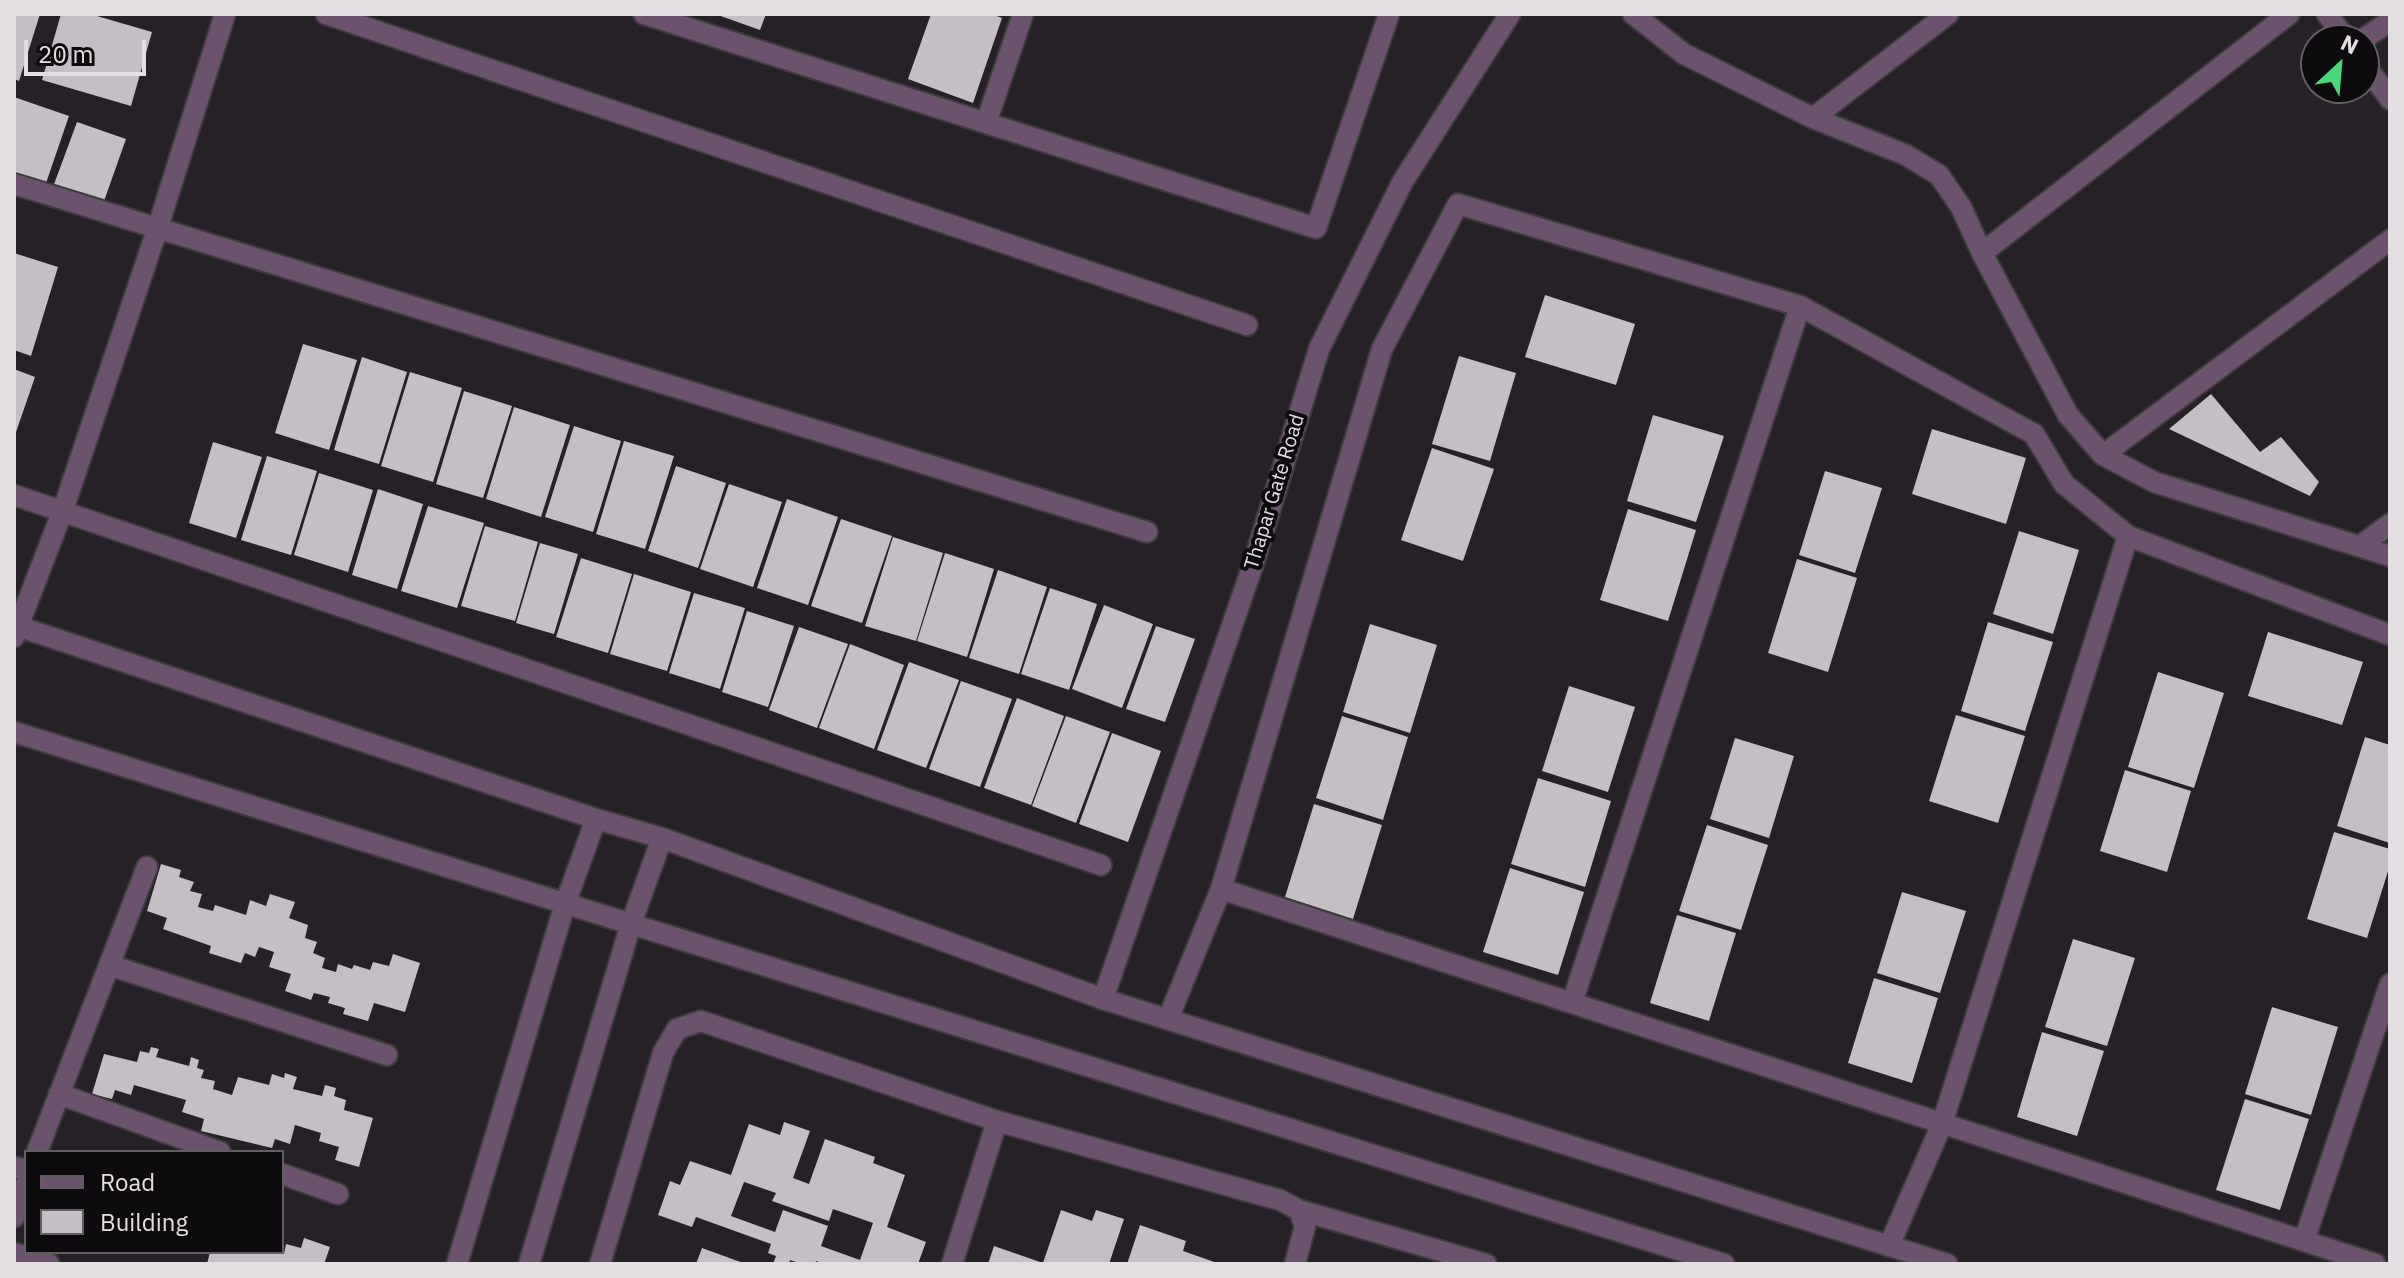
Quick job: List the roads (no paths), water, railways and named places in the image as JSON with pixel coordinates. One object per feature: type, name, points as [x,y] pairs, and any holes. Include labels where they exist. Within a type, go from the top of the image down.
[{"type":"street","points":[[225,14],[158,227],[63,510],[15,629],[662,838],[1103,999],[1947,1264]]},
{"type":"street","points":[[326,14],[1247,325]]},
{"type":"street","points":[[644,14],[1316,228],[1389,14]]},
{"type":"street","points":[[986,123],[1023,14]]},
{"type":"street","name":"Thapar Gate Road","points":[[1103,999],[1253,565],[1319,349],[1403,181],[1510,14]]},
{"type":"street","points":[[1633,14],[1684,54],[1813,118],[1906,155],[1939,175],[1961,207],[2068,415],[2103,455],[2154,482],[2390,556]]},
{"type":"street","points":[[1813,118],[1948,14]]},
{"type":"street","points":[[1982,253],[2289,14]]},
{"type":"street","points":[[14,184],[1147,532]]},
{"type":"street","points":[[1168,1019],[1221,889],[1382,349],[1458,204],[1800,306],[2034,434],[2064,484],[2128,536],[2390,635]]},
{"type":"street","points":[[2103,455],[2390,240]]},
{"type":"street","points":[[1572,1003],[1800,306]]},
{"type":"street","points":[[14,495],[1101,865]]},
{"type":"street","points":[[2360,546],[2390,524]]},
{"type":"street","points":[[1889,1246],[1942,1124],[2128,536]]},
{"type":"street","points":[[14,732],[1724,1264]]},
{"type":"street","points":[[457,1264],[565,904],[596,819]]},
{"type":"street","points":[[529,1264],[631,924],[662,838]]},
{"type":"street","points":[[38,1150],[147,867]]},
{"type":"street","points":[[1221,889],[2375,1264]]},
{"type":"street","points":[[109,965],[387,1055]]},
{"type":"street","points":[[2304,1241],[2390,984]]},
{"type":"street","points":[[600,1264],[663,1053],[677,1029],[701,1021],[997,1121],[1280,1200],[1299,1210],[1486,1264]]},
{"type":"street","points":[[59,1094],[214,1150]]},
{"type":"street","points":[[952,1264],[997,1121]]},
{"type":"street","points":[[284,1175],[338,1194]]},
{"type":"street","points":[[14,1217],[24,1189]]},
{"type":"street","points":[[1295,1264],[1305,1226],[1299,1210]]},
{"type":"street","points":[[14,1253],[49,1264]]}]
